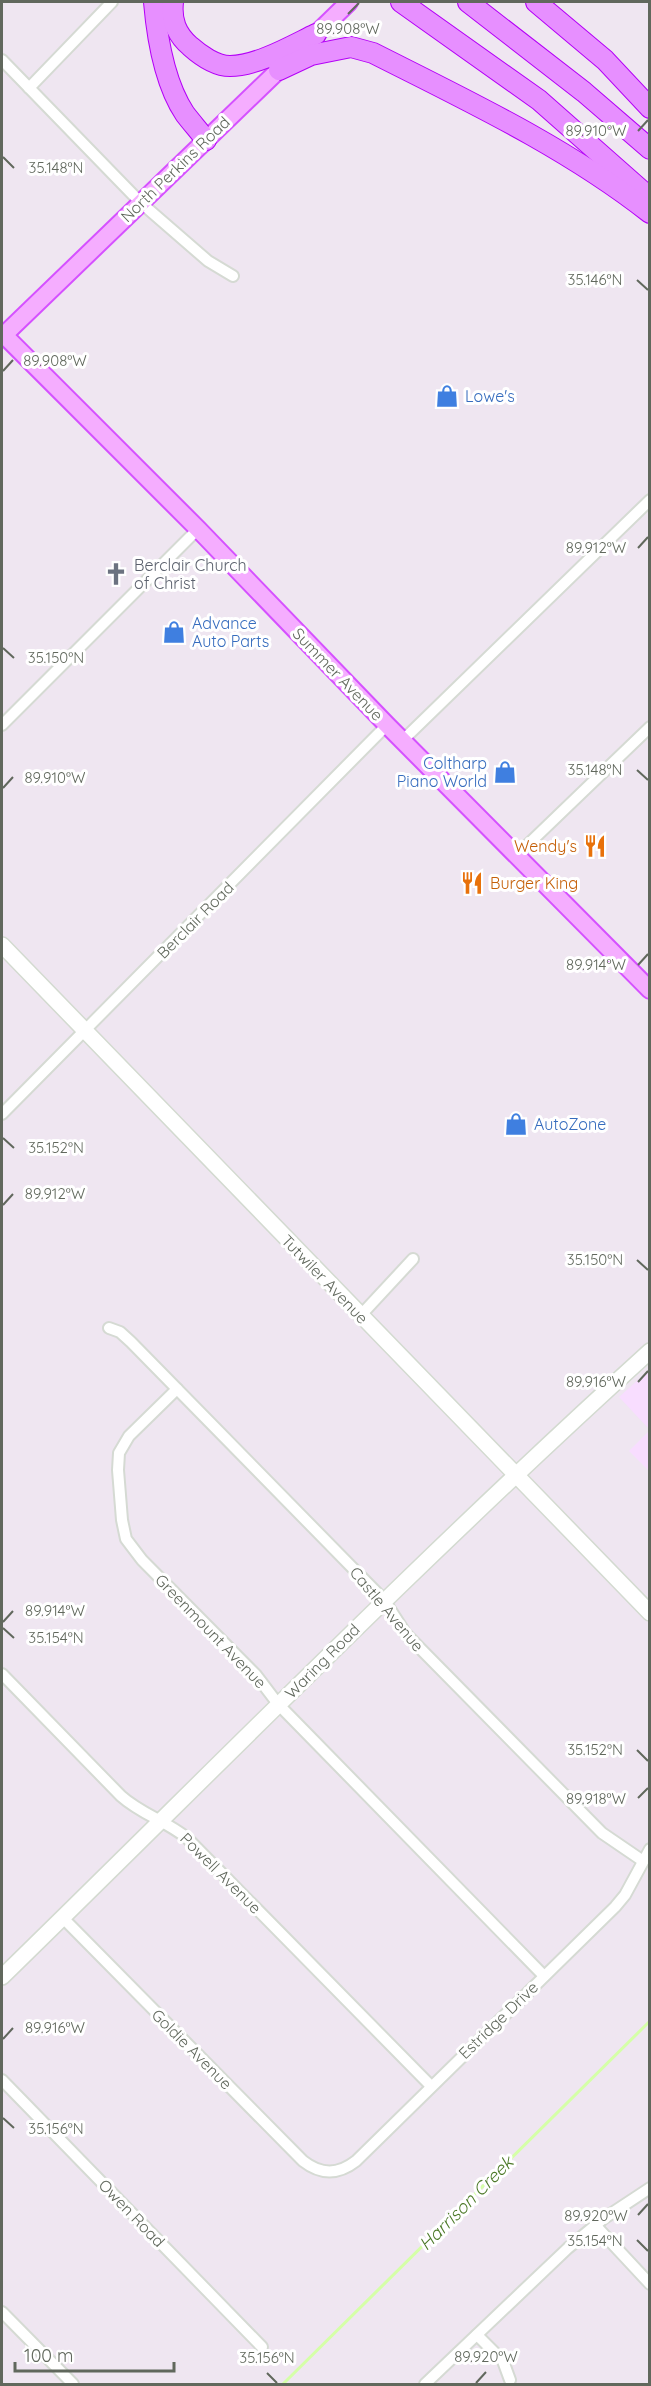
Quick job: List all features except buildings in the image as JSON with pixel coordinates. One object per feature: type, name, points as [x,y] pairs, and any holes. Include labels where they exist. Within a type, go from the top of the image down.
[{"type":"highway","points":[[154,2],[156,34],[169,78],[184,112],[206,140]]},
{"type":"highway","points":[[173,2],[172,13],[179,38],[203,57],[230,66],[266,58],[316,34]]},
{"type":"highway","points":[[400,2],[539,100],[650,198]]},
{"type":"highway","points":[[468,2],[584,92],[650,149]]},
{"type":"highway","points":[[536,2],[605,60],[650,108]]},
{"type":"highway","points":[[279,70],[311,55],[351,47],[373,53],[560,152],[619,189],[650,213]]},
{"type":"main road","name":"North Perkins Road","points":[[2,335],[348,3]]},
{"type":"main road","name":"Summer Avenue","points":[[2,335],[198,529],[402,741],[650,990]]},
{"type":"street","points":[[29,88],[112,2]]},
{"type":"street","points":[[2,60],[140,202],[208,261],[233,276]]},
{"type":"street","points":[[402,741],[650,500]]},
{"type":"street","points":[[2,725],[198,529]]},
{"type":"street","name":"Berclair Road","points":[[2,1114],[387,725]]},
{"type":"street","points":[[517,855],[650,727]]},
{"type":"street","name":"Tutwiler Avenue","points":[[2,945],[650,1613]]},
{"type":"street","points":[[361,1316],[413,1258]]},
{"type":"street","name":"Castle Avenue","points":[[110,1328],[125,1336],[384,1600],[406,1634],[602,1833],[643,1861]]},
{"type":"street","name":"Waring Road","points":[[2,1977],[514,1474],[650,1351]]},
{"type":"street","name":"Greenmount Avenue","points":[[177,1389],[129,1436],[119,1453],[122,1520],[126,1539],[142,1560],[256,1675],[278,1704],[544,1976]]},
{"type":"street","name":"Powell Avenue","points":[[2,1674],[121,1796],[140,1811],[179,1831],[195,1846],[431,2086]]},
{"type":"street","name":"Estridge Drive","points":[[328,2172],[344,2169],[356,2161],[620,1902],[650,1849]]},
{"type":"street","name":"Goldie Avenue","points":[[62,1917],[303,2162],[313,2168],[328,2172]]},
{"type":"street","name":"Owen Road","points":[[2,2080],[262,2347]]},
{"type":"street","points":[[425,2385],[529,2283],[595,2225],[650,2188]]},
{"type":"street","points":[[595,2225],[650,2284]]},
{"type":"street","points":[[2,2312],[73,2385]]},
{"type":"street","points":[[477,2335],[503,2361],[510,2379]]},
{"type":"shaded area","points":[[649,1370],[649,1429],[619,1397]]},
{"type":"shaded area","points":[[649,1431],[649,1471],[629,1451]]},
{"type":"waterway","name":"Harrison Creek","points":[[283,2384],[650,2021]]},
{"type":"place","name":"Lowe's","points":[[447,396]]},
{"type":"place","name":"Berclair Church of Christ","points":[[116,574]]},
{"type":"place","name":"Advance Auto Parts","points":[[174,632]]},
{"type":"place","name":"Coltharp Piano World","points":[[505,772]]},
{"type":"place","name":"Wendy's","points":[[595,846]]},
{"type":"place","name":"Burger King","points":[[472,883]]},
{"type":"place","name":"AutoZone","points":[[516,1124]]}]
